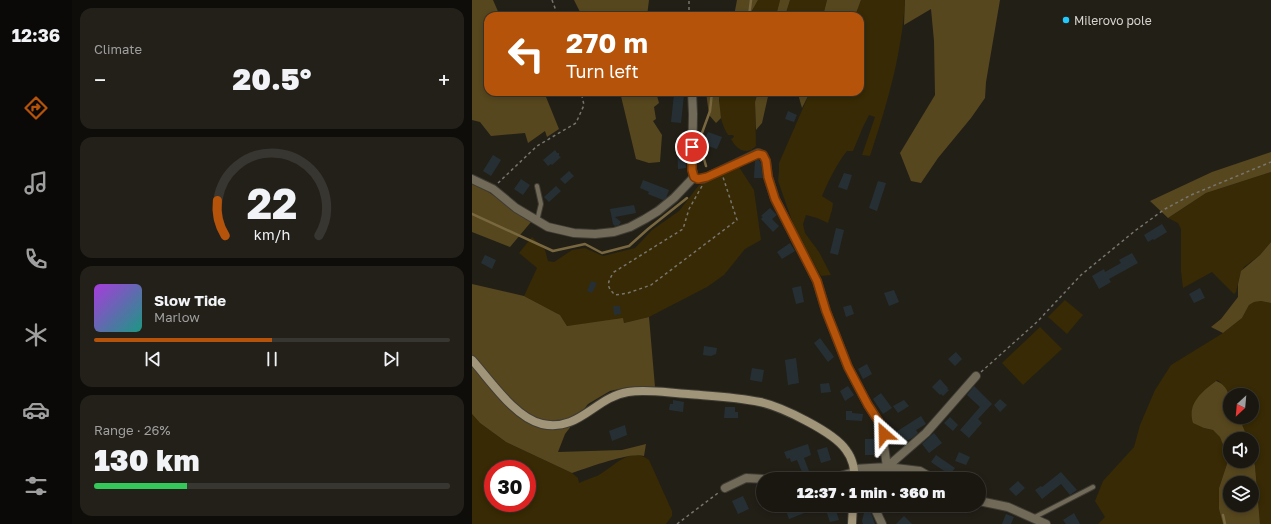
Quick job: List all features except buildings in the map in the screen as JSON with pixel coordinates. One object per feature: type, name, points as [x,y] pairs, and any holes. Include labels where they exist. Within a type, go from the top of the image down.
[{"type":"street","points":[[692,96],[692,170],[694,177]]},
{"type":"street","points":[[694,177],[698,179],[707,177],[758,154],[763,155],[766,161],[768,177],[775,199],[817,281],[826,311],[848,367],[868,405],[881,425],[887,467]]},
{"type":"street","points":[[472,179],[493,189],[508,202],[548,227],[574,233],[595,234],[614,232],[630,227],[658,211],[674,198],[694,177]]},
{"type":"street","points":[[472,360],[525,418],[536,422],[554,425],[574,422],[612,398],[620,394],[633,392],[646,391],[750,400],[774,406],[807,422],[831,436],[846,450],[851,458],[854,472]]},
{"type":"street","points":[[887,467],[926,433],[976,376]]},
{"type":"street","points":[[858,472],[874,468],[887,467],[922,472]]},
{"type":"street","points":[[874,468],[874,472]]},
{"type":"street","points":[[724,488],[746,478],[756,479]]},
{"type":"street","points":[[986,502],[1008,507],[1046,524]]},
{"type":"street","points":[[852,524],[853,512]]},
{"type":"street","points":[[876,512],[882,524]]},
{"type":"lane","points":[[537,186],[541,204],[537,221]]},
{"type":"lane","points":[[1033,518],[1094,487]]},
{"type":"path","points":[[552,0],[556,12]]},
{"type":"path","points":[[689,0],[689,12]]},
{"type":"path","points":[[493,189],[537,146],[576,123],[584,105],[583,96]]},
{"type":"path","points":[[976,376],[1037,322],[1081,274],[1148,221],[1165,209],[1191,195],[1271,162]]},
{"type":"path","points":[[707,177],[689,209],[683,229],[614,272],[608,281],[610,289],[615,295],[628,293],[651,285],[737,220],[721,171]]},
{"type":"path","points":[[677,524],[724,488]]},
{"type":"shaded area","points":[[472,0],[493,0],[498,12],[484,12],[484,96],[546,96],[559,129],[547,137],[545,131],[528,143],[525,133],[491,136],[480,122],[472,120]]},
{"type":"shaded area","points":[[574,0],[649,0],[648,12],[580,12]]},
{"type":"shaded area","points":[[737,0],[758,0],[751,12],[735,12]]},
{"type":"shaded area","points":[[758,0],[780,0],[777,12],[751,12]]},
{"type":"shaded area","points":[[780,0],[790,0],[786,12],[777,12]]},
{"type":"shaded area","points":[[790,0],[827,0],[824,12],[786,12]]},
{"type":"shaded area","points":[[827,0],[861,0],[856,12],[824,12]]},
{"type":"shaded area","points":[[861,0],[905,0],[901,40],[893,79],[870,156],[862,155],[875,117],[869,115],[853,151],[847,151],[843,156],[822,196],[833,203],[828,223],[806,215],[803,224],[805,233],[819,252],[831,275],[821,276],[796,232],[778,181],[779,163],[808,96],[864,96],[864,12],[856,12]]},
{"type":"shaded area","points":[[905,0],[1000,0],[986,82],[985,98],[971,118],[938,158],[921,183],[911,181],[900,153],[935,95],[934,41],[931,9],[904,25]]},
{"type":"shaded area","points":[[621,96],[657,96],[659,103],[654,107],[656,119],[653,121],[662,135],[660,162],[649,163],[636,159]]},
{"type":"shaded area","points":[[707,96],[720,96],[721,118],[716,123],[709,115]]},
{"type":"shaded area","points":[[720,96],[757,96],[755,102],[756,146],[753,149],[749,151],[742,150],[733,143],[731,139],[734,137],[733,135],[728,135],[723,125],[719,103]]},
{"type":"shaded area","points":[[757,96],[768,96],[762,123],[756,130],[755,102]]},
{"type":"shaded area","points":[[799,96],[808,96],[802,108]]},
{"type":"shaded area","points":[[1271,152],[1271,172],[1206,193],[1168,218],[1150,201],[1212,172]]},
{"type":"shaded area","points":[[739,167],[754,190],[761,240],[745,249],[724,275],[707,287],[649,317],[624,323],[623,319],[567,326],[560,315],[524,296],[537,268],[519,253],[532,237],[545,250],[548,261],[554,262],[572,250],[585,248],[603,256],[635,248],[652,230],[679,211],[699,185]]},
{"type":"shaded area","points":[[1271,172],[1271,242],[1260,255],[1244,267],[1240,275],[1236,292],[1234,294],[1212,272],[1183,288],[1181,271],[1181,229],[1178,223],[1168,218],[1206,193]]},
{"type":"shaded area","points":[[472,183],[488,191],[516,213],[531,222],[510,247],[472,232]]},
{"type":"shaded area","points":[[1271,242],[1271,303],[1261,301],[1254,302],[1249,305],[1242,318],[1223,333],[1211,327],[1221,319],[1238,297],[1238,284],[1241,271],[1260,255]]},
{"type":"shaded area","points":[[472,284],[524,296],[560,315],[567,326],[623,318],[624,323],[649,317],[655,387],[629,387],[610,391],[588,404],[565,434],[558,452],[622,450],[646,444],[644,456],[637,455],[619,458],[572,473],[506,442],[480,423],[472,414]]},
{"type":"shaded area","points":[[1065,300],[1083,315],[1067,334],[1048,317]]},
{"type":"shaded area","points":[[1261,301],[1271,303],[1271,524],[1260,524],[1259,476],[1256,476],[1255,468],[1259,468],[1259,432],[1245,432],[1242,424],[1259,424],[1259,388],[1225,388],[1217,380],[1196,400],[1204,428],[1213,430],[1220,436],[1223,444],[1223,468],[1226,468],[1219,488],[1219,509],[1223,524],[1098,524],[1105,517],[1095,501],[1103,481],[1134,447],[1140,425],[1155,390],[1171,365],[1223,333],[1242,318],[1249,305],[1254,302]]},
{"type":"shaded area","points":[[1040,327],[1062,349],[1023,385],[1002,363]]},
{"type":"shaded area","points":[[1216,381],[1225,387],[1223,388],[1223,424],[1242,424],[1245,432],[1223,432],[1223,445],[1220,437],[1213,430],[1193,423],[1192,410],[1201,394]]},
{"type":"shaded area","points":[[472,414],[480,423],[506,442],[572,473],[578,478],[579,483],[597,476],[628,456],[642,456],[649,460],[672,511],[672,516],[666,524],[472,524]]},
{"type":"shaded area","points":[[1226,468],[1255,468],[1256,476],[1223,476]]},
{"type":"shaded area","points":[[1223,476],[1223,512],[1259,512],[1260,524],[1223,524],[1219,509],[1219,488]]},
{"type":"waterway","points":[[750,12],[751,0]]},
{"type":"waterway","points":[[706,166],[699,141],[710,111],[712,96]]},
{"type":"waterway","points":[[472,214],[553,251],[585,244],[602,253],[629,246],[687,198]]},
{"type":"waterway","points":[[1223,515],[1225,524]]},
{"type":"place","name":"Milerovo pole","points":[[1066,20]]},
{"type":"route","points":[[692,147],[692,170],[694,177],[698,179],[703,179],[758,154],[763,155],[766,161],[768,177],[775,199],[817,281],[826,311],[848,367],[868,405],[881,425],[884,434]]}]
